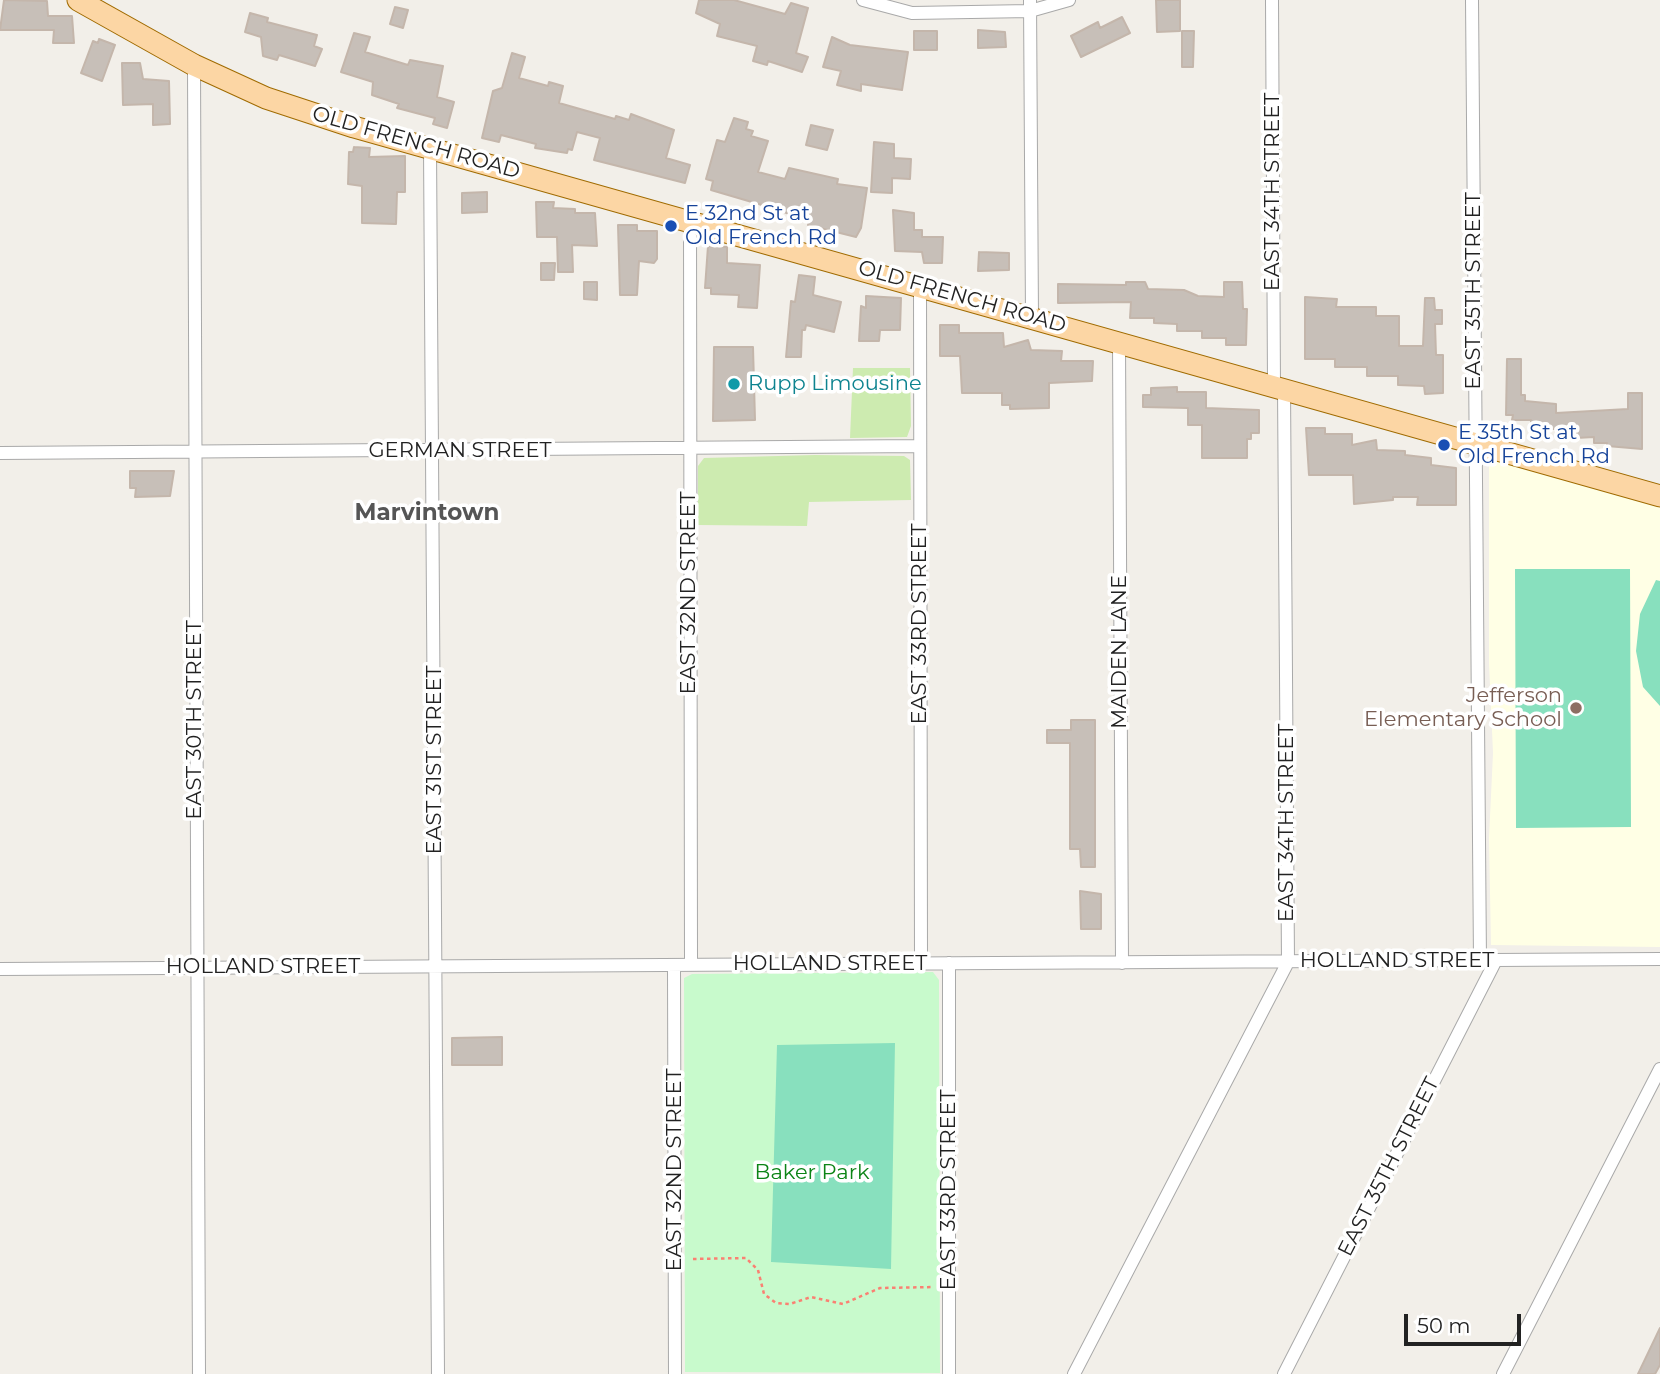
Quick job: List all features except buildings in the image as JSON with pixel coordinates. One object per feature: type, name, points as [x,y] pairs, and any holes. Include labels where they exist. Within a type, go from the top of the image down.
[{"type":"main road","name":"OLD FRENCH ROAD","points":[[78,0],[194,65],[266,98],[354,127],[1279,386],[1660,496]]},
{"type":"street","points":[[863,0],[912,13],[1030,6],[1069,0]]},
{"type":"street","name":"EAST 34TH STREET","points":[[1074,1374],[1288,962],[1272,0]]},
{"type":"street","name":"EAST 35TH STREET","points":[[1472,0],[1480,960]]},
{"type":"street","points":[[1030,6],[1032,317]]},
{"type":"street","name":"EAST 30TH STREET","points":[[194,65],[199,1374]]},
{"type":"street","name":"EAST 31ST STREET","points":[[430,147],[438,1374]]},
{"type":"street","name":"EAST 32ND STREET","points":[[690,222],[691,965]]},
{"type":"street","name":"EAST 33RD STREET","points":[[920,285],[921,964]]},
{"type":"street","name":"MAIDEN LANE","points":[[1119,342],[1122,963]]},
{"type":"street","name":"GERMAN STREET","points":[[0,453],[920,446]]},
{"type":"street","name":"HOLLAND STREET","points":[[0,969],[1660,959]]},
{"type":"street","name":"EAST 35TH STREET","points":[[1283,1374],[1496,960]]},
{"type":"street","name":"EAST 33RD STREET","points":[[949,963],[950,1374]]},
{"type":"street","name":"EAST 32ND STREET","points":[[674,965],[676,1374]]},
{"type":"street","points":[[1503,1374],[1660,1069]]},
{"type":"path","points":[[694,1259],[746,1258],[758,1269],[764,1294],[776,1303],[790,1304],[811,1297],[843,1304],[880,1288],[936,1287]]},
{"type":"shaded area","name":"Jefferson Elementary School","points":[[1498,459],[1660,504],[1660,947],[1491,945],[1489,838],[1493,753],[1489,663],[1489,466]]},
{"type":"green space","points":[[853,368],[910,368],[911,426],[907,437],[850,438]]},
{"type":"green space","points":[[904,456],[910,460],[911,500],[809,502],[807,526],[698,525],[698,466],[704,458]]},
{"type":"green space","points":[[1515,569],[1630,569],[1631,827],[1516,828]]},
{"type":"green space","points":[[1656,580],[1660,581],[1660,706],[1643,687],[1636,651],[1640,614]]},
{"type":"green space","name":"Baker Park","points":[[933,972],[939,980],[940,1373],[685,1372],[684,978],[692,974]]},
{"type":"green space","points":[[895,1043],[891,1269],[771,1262],[777,1045]]},
{"type":"place","name":"E 32nd St at Old French Rd","points":[[671,226]]},
{"type":"place","name":"Rupp Limousine","points":[[734,384]]},
{"type":"place","name":"E 35th St at Old French Rd","points":[[1444,445]]},
{"type":"place","name":"Jefferson Elementary School","points":[[1576,708]]},
{"type":"district","name":"Marvintown","points":[[427,513]]}]
